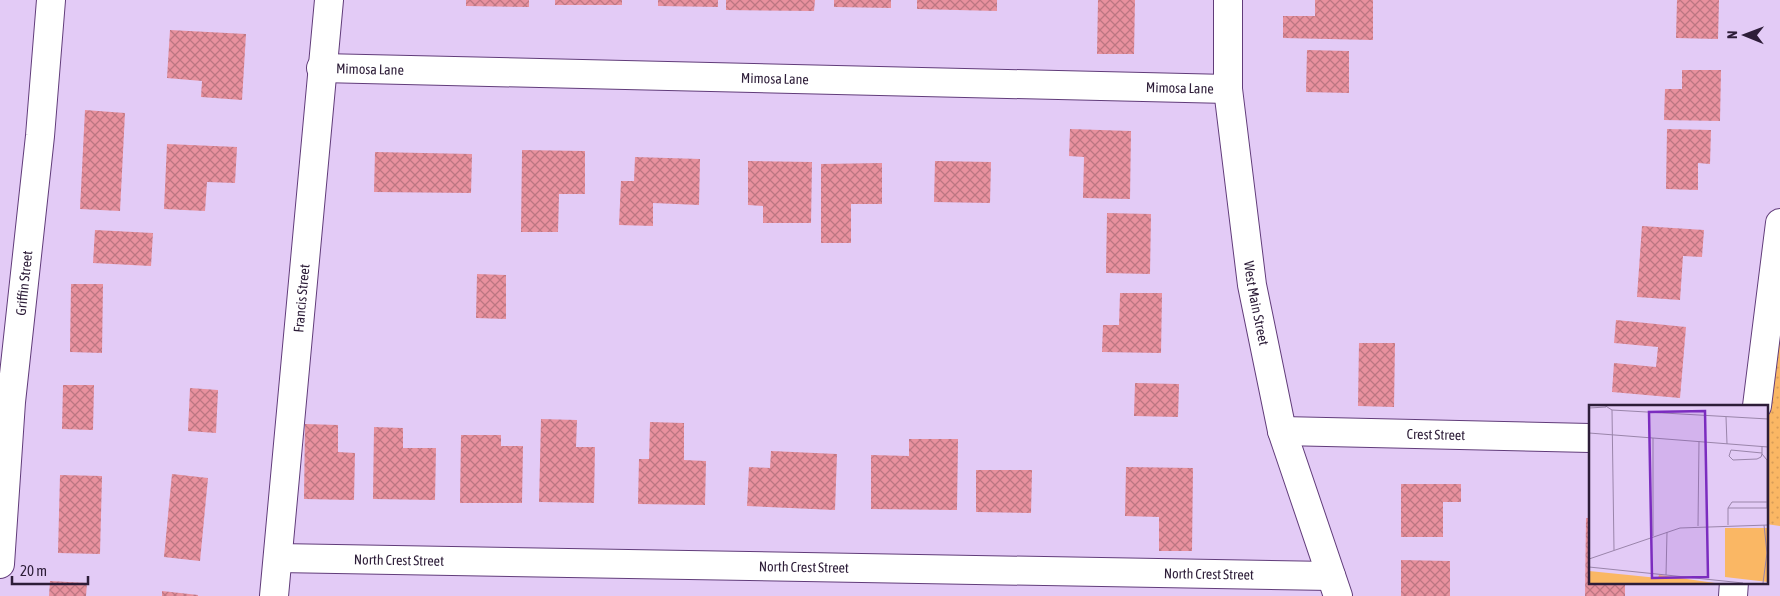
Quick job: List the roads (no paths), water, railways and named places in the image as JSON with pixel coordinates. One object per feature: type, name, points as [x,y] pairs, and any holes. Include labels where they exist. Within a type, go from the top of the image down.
[{"type":"street","name":"Griffin Street","points":[[0,564],[11,402],[40,136],[51,0]]},
{"type":"street","name":"Francis Street","points":[[274,596],[321,68],[329,0]]},
{"type":"street","name":"West Main Street","points":[[1228,0],[1228,89],[1252,286],[1282,431],[1335,586]]},
{"type":"street","name":"Mimosa Lane","points":[[321,68],[1228,89]]},
{"type":"street","points":[[1757,405],[1780,223]]},
{"type":"street","name":"Crest Street","points":[[1282,431],[1589,438]]},
{"type":"street","name":"North Crest Street","points":[[278,558],[1335,586]]}]
